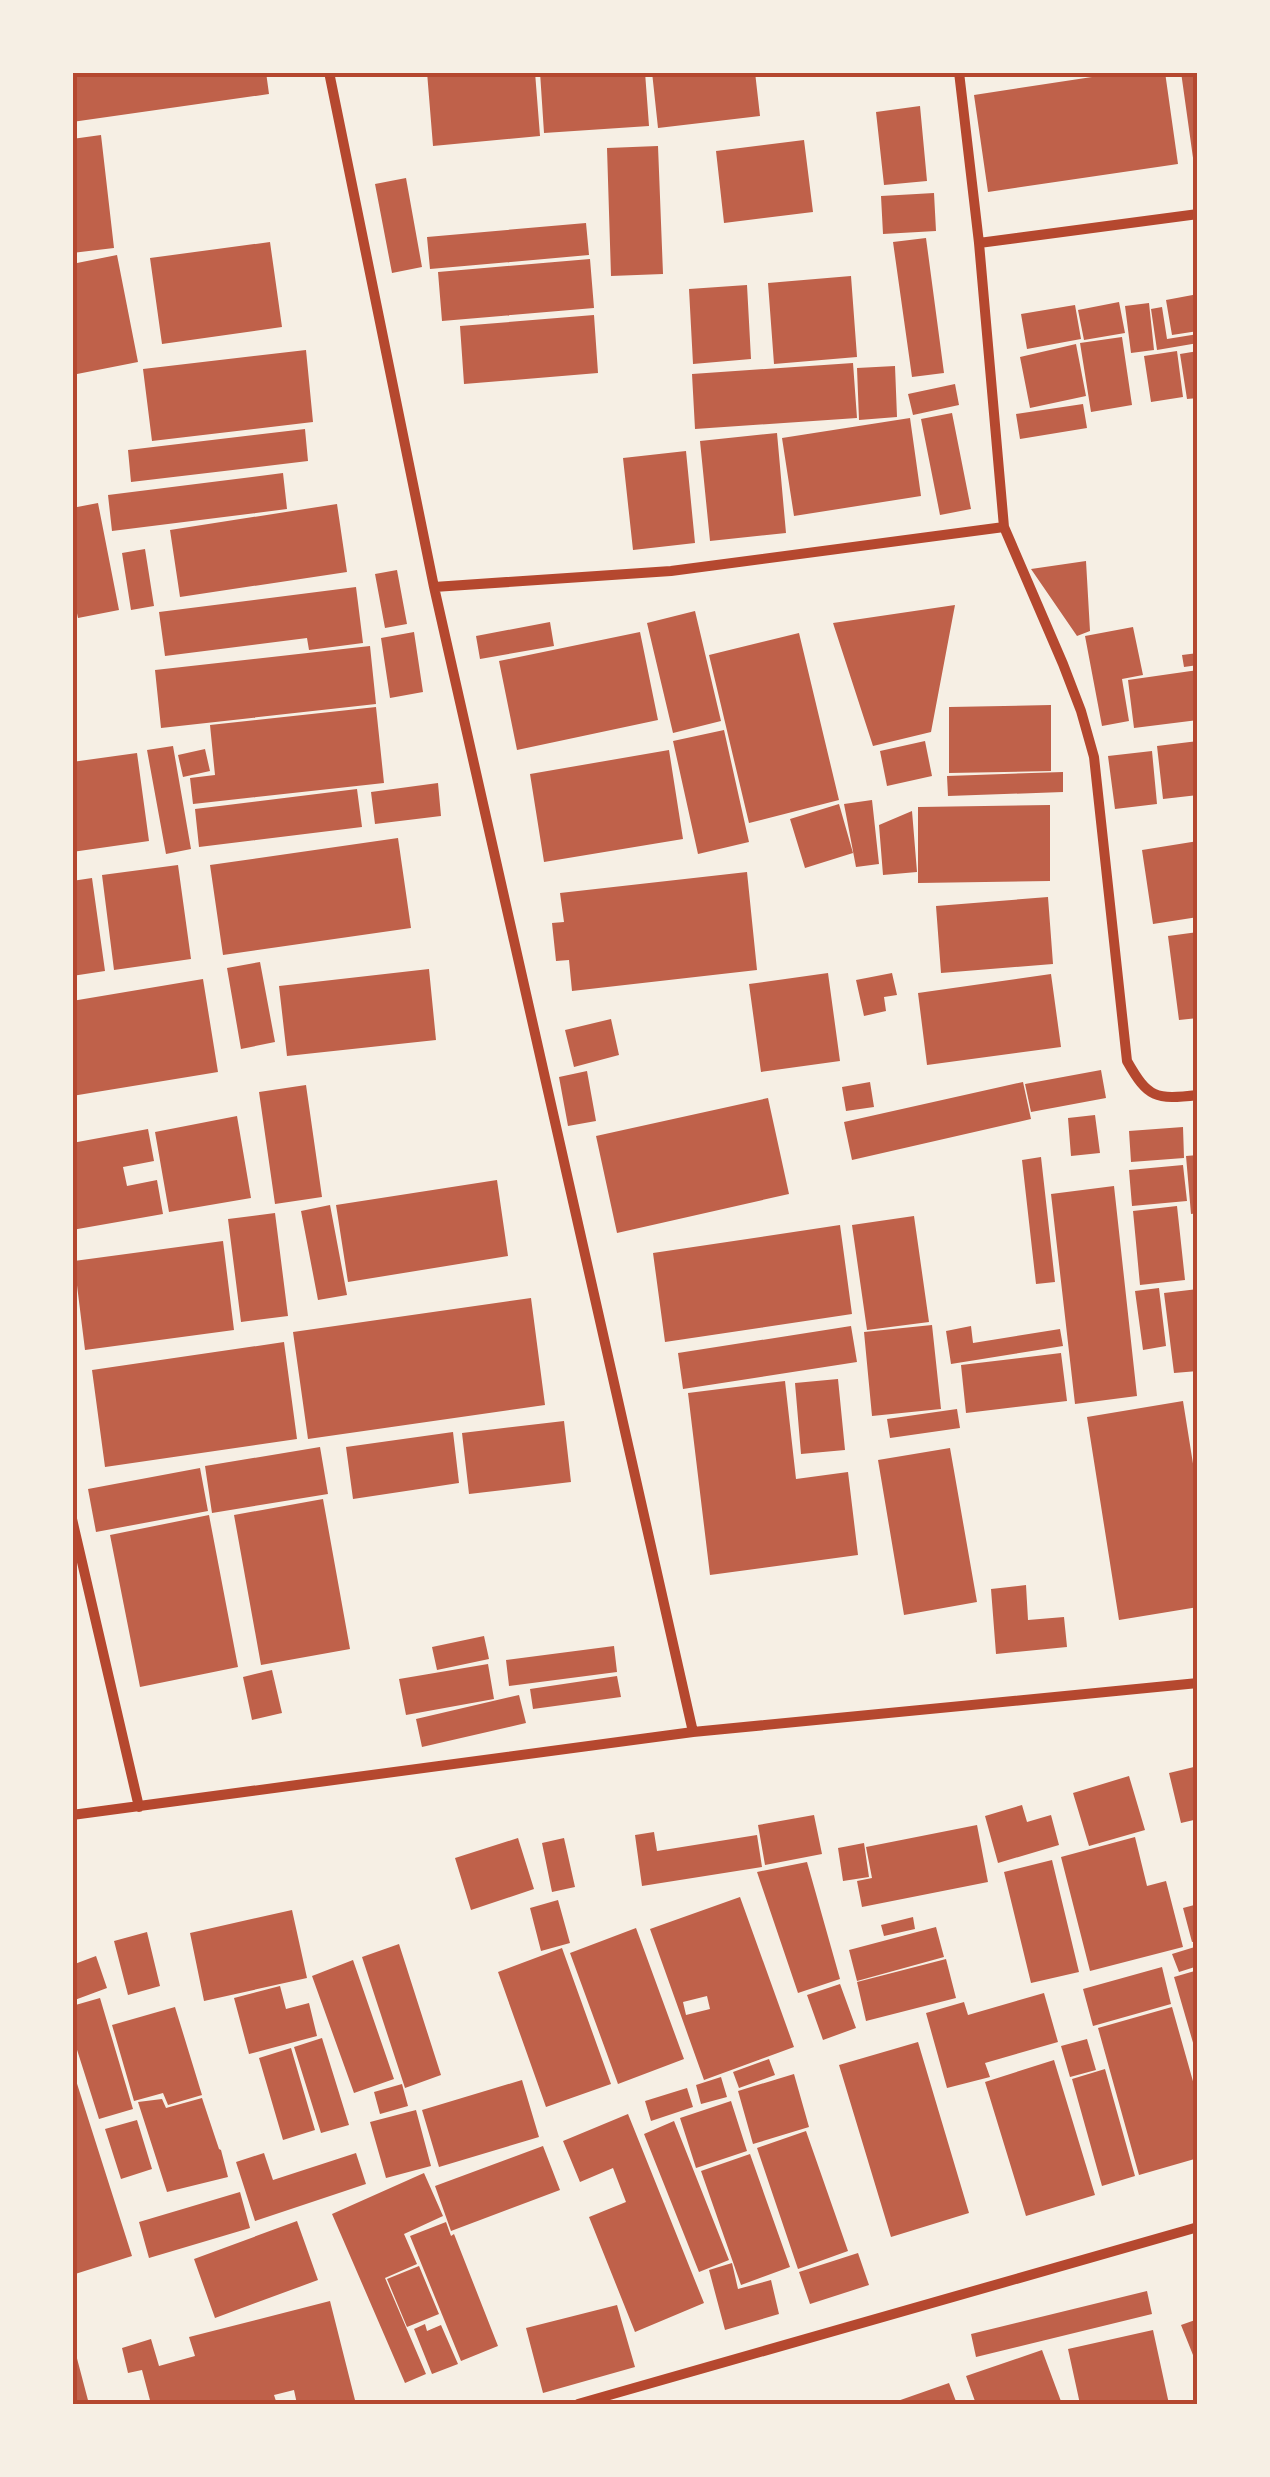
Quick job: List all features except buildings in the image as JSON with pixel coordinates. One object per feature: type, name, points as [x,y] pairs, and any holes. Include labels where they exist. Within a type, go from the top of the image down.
[{"type":"street","points":[[329,72],[434,586],[692,1732]]},
{"type":"street","points":[[959,72],[979,243],[1004,527],[1069,680],[1094,757],[1127,1061],[1143,1089],[1168,1098],[1198,1095]]},
{"type":"street","points":[[979,243],[1198,214]]},
{"type":"street","points":[[434,586],[671,571],[1004,527]]},
{"type":"street","points":[[72,1520],[140,1806]]},
{"type":"street","points":[[72,1815],[692,1732],[1198,1684]]},
{"type":"street","points":[[578,2404],[1198,2227]]}]
